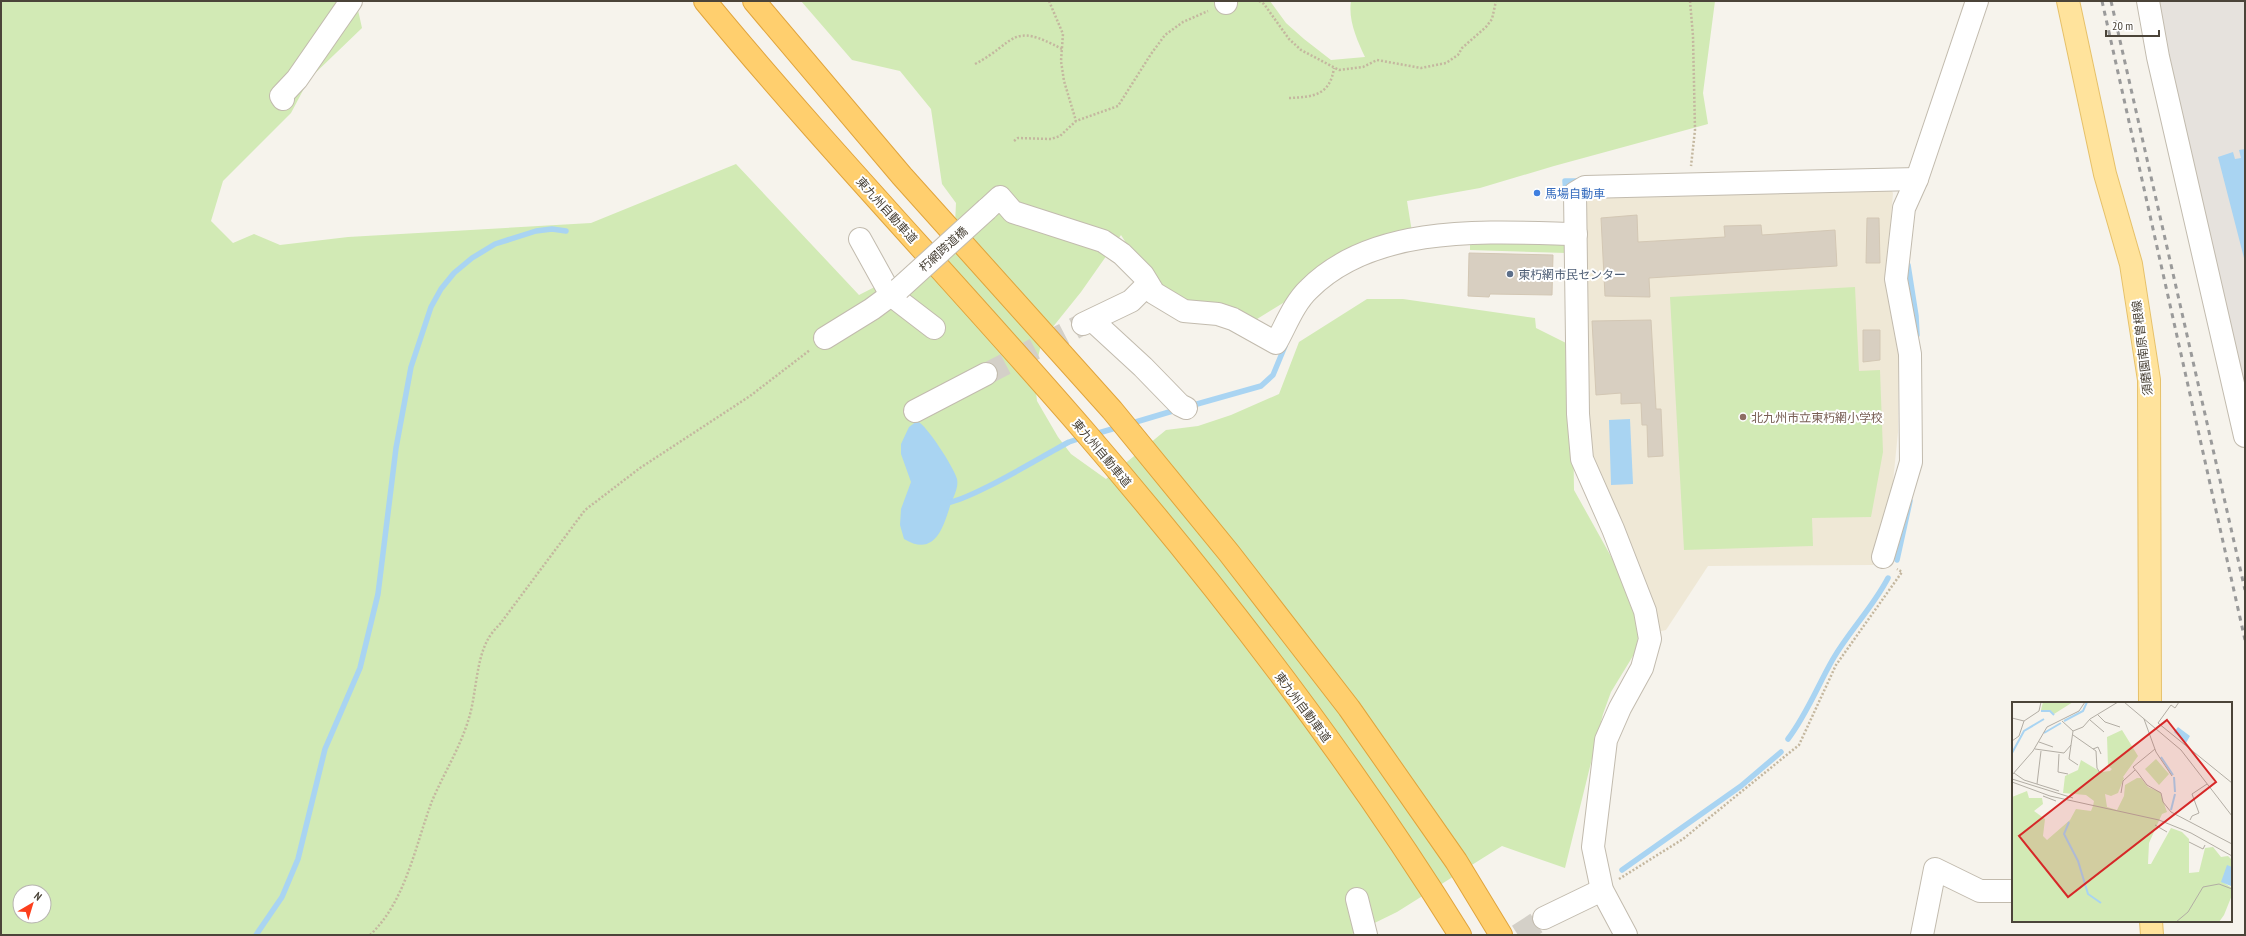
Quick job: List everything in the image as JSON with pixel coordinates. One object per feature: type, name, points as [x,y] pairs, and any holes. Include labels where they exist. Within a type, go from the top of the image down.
[{"type":"highway","name":"東九州自動車道","points":[[706,1],[870,191],[1085,432],[1208,580],[1317,724],[1426,880],[1460,935]]},
{"type":"highway","points":[[754,1],[902,176],[1112,410],[1229,553],[1349,708],[1456,861],[1501,935]]},
{"type":"main road","name":"須磨園南原曽根線","points":[[2068,1],[2105,174],[2131,264],[2148,380],[2150,702]]},
{"type":"main road","points":[[2152,922],[2152,935]]},
{"type":"street","points":[[283,99],[281,96],[297,79],[351,1]]},
{"type":"street","points":[[1883,557],[1911,462],[1910,354],[1896,279],[1904,208],[1916,179],[1977,1]]},
{"type":"street","points":[[2148,1],[2158,58],[2245,436]]},
{"type":"street","points":[[1626,935],[1602,890],[1593,848],[1606,740],[1620,708],[1642,668],[1650,639],[1642,603],[1613,529],[1582,459],[1578,414],[1575,193],[1585,187],[1916,179]]},
{"type":"street","name":"朽網跨道橋","points":[[825,338],[872,309],[895,292],[1000,197],[1013,212],[1103,241],[1122,254],[1148,284]]},
{"type":"street","points":[[1186,408],[1180,404],[1143,367],[1088,322],[1131,301],[1148,284],[1154,293],[1162,299],[1184,311],[1218,314],[1233,319],[1276,343],[1296,305],[1308,290],[1323,276],[1342,264],[1380,247],[1439,234],[1576,234]]},
{"type":"street","points":[[860,239],[895,292],[934,328]]},
{"type":"street","points":[[915,411],[986,374]]},
{"type":"street","points":[[1922,935],[1935,869],[1980,891],[2012,891]]},
{"type":"street","points":[[1544,918],[1602,890]]},
{"type":"street","points":[[1357,899],[1366,935]]},
{"type":"path","points":[[1049,1],[1063,34],[1062,49],[1064,81],[1076,121]]},
{"type":"path","points":[[1259,1],[1264,4],[1288,39],[1301,50],[1339,70],[1363,67],[1377,60],[1421,68],[1446,63],[1458,55],[1462,48],[1486,27],[1492,19],[1496,1]]},
{"type":"path","points":[[1688,185],[1695,130],[1693,36],[1690,1]]},
{"type":"path","points":[[1014,141],[1018,138],[1050,139],[1060,136],[1076,121],[1118,106],[1150,54],[1165,35],[1183,22],[1226,2]]},
{"type":"path","points":[[976,64],[989,57],[1014,37],[1028,35],[1041,38],[1062,49]]},
{"type":"path","points":[[1289,98],[1306,97],[1327,89],[1332,81],[1334,68]]},
{"type":"path","points":[[370,935],[391,912],[433,800],[459,748],[469,716],[475,684],[487,642],[571,529],[586,510],[640,468],[750,396],[825,338]]},
{"type":"path","points":[[1602,890],[1683,838],[1799,745],[1836,665],[1902,572],[1883,557]]},
{"type":"shaded area","points":[[2150,1],[2245,1],[2245,408]]},
{"type":"shaded area","name":"北九州市立東朽網小学校","points":[[1891,190],[1893,193],[1888,258],[1898,334],[1898,432],[1892,492],[1881,543],[1873,565],[1708,566],[1666,630],[1653,633],[1588,486],[1581,199],[1586,193]]},
{"type":"green space","points":[[1,1],[356,1],[362,28],[309,79],[291,113],[223,181],[211,221],[233,243],[254,234],[280,245],[348,237],[591,223],[736,164],[859,295],[914,267],[955,224],[956,203],[942,184],[931,109],[900,71],[852,60],[801,1],[1270,1],[1286,23],[1331,60],[1365,57],[1356,37],[1352,23],[1350,8],[1351,1],[1715,1],[1703,93],[1708,124],[1480,188],[1407,201],[1412,232],[1296,295],[1249,324],[1154,287],[1121,235],[1081,292],[1048,333],[1040,349],[1034,374],[1037,401],[1058,437],[1071,454],[1106,479],[1166,430],[1198,426],[1231,415],[1279,394],[1299,342],[1367,299],[1403,299],[1535,318],[1536,328],[1572,346],[1574,490],[1628,587],[1640,623],[1636,651],[1611,692],[1603,714],[1565,868],[1502,846],[1397,912],[1350,935],[1,935]]},
{"type":"green space","points":[[1470,239],[1565,243],[1566,253],[1470,250]]},
{"type":"green space","points":[[1855,287],[1859,371],[1880,370],[1883,452],[1871,517],[1812,518],[1813,546],[1684,550],[1670,297]]},
{"type":"water","points":[[2245,149],[2245,262],[2218,157],[2233,152],[2235,159],[2241,158],[2239,150]]},
{"type":"water","points":[[1630,419],[1633,484],[1611,485],[1609,420]]},
{"type":"water","points":[[917,421],[927,430],[940,447],[957,479],[955,492],[940,531],[936,538],[930,543],[923,545],[914,544],[904,539],[900,525],[901,509],[911,482],[901,454],[901,444],[909,427]]},
{"type":"building","points":[[1637,215],[1638,242],[1725,237],[1724,226],[1761,225],[1762,235],[1835,230],[1837,266],[1649,278],[1650,297],[1605,296],[1601,218]]},
{"type":"building","points":[[1867,218],[1879,218],[1880,263],[1866,263]]},
{"type":"building","name":"東朽網市民センター","points":[[1469,253],[1553,255],[1552,295],[1490,294],[1489,297],[1468,296]]},
{"type":"building","points":[[1651,320],[1656,409],[1661,409],[1663,456],[1648,457],[1647,425],[1642,425],[1641,403],[1621,404],[1621,393],[1596,395],[1592,321]]},
{"type":"building","points":[[1863,330],[1880,330],[1880,360],[1863,362]]},
{"type":"waterway","points":[[1566,194],[1565,181],[1580,181]]},
{"type":"waterway","points":[[256,935],[282,897],[298,859],[325,749],[360,668],[378,594],[396,448],[411,367],[431,307],[441,289],[454,273],[472,258],[495,244],[536,231],[552,229],[566,231]]},
{"type":"waterway","points":[[1908,265],[1916,316],[1917,335]]},
{"type":"waterway","points":[[1190,406],[1261,386],[1273,375],[1285,346]]},
{"type":"waterway","points":[[1129,424],[1176,410]]},
{"type":"waterway","points":[[1095,434],[1119,427]]},
{"type":"waterway","points":[[943,503],[968,496],[986,488],[1069,442],[1084,437]]},
{"type":"waterway","points":[[1897,560],[1910,501]]},
{"type":"waterway","points":[[1788,739],[1807,710],[1833,659],[1882,589],[1888,578]]},
{"type":"waterway","points":[[1622,870],[1741,786],[1781,752]]},
{"type":"tunnel","points":[[986,374],[1083,324]]},
{"type":"tunnel","points":[[1518,935],[1544,918]]},
{"type":"railway","points":[[2102,1],[2245,640]]},
{"type":"railway","points":[[2111,1],[2245,590]]},
{"type":"place","name":"馬場自動車","points":[[1537,193]]},
{"type":"place","name":"東朽網市民センター","points":[[1510,274]]},
{"type":"place","name":"北九州市立東朽網小学校","points":[[1743,417]]}]
